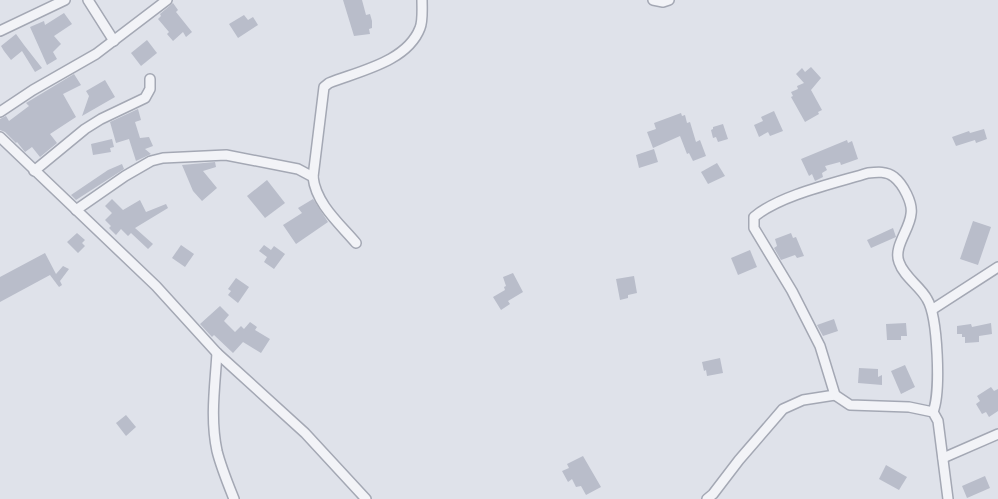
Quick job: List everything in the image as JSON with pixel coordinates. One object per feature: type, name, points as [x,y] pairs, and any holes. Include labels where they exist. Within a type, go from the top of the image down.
[{"type":"street","points":[[0,32],[64,0]]},
{"type":"street","points":[[88,0],[114,41]]},
{"type":"street","points":[[0,112],[33,90],[88,59],[167,0]]},
{"type":"street","points":[[356,243],[321,202],[314,186],[313,177],[324,87],[329,82],[394,58],[405,49],[421,28],[422,0]]},
{"type":"street","points":[[653,0],[663,2],[669,0]]},
{"type":"street","points":[[34,171],[101,118],[145,98],[150,89],[150,79]]},
{"type":"street","points":[[0,137],[156,286],[217,353],[305,433],[366,499]]},
{"type":"street","points":[[76,210],[125,176],[163,158],[234,156],[298,169],[313,177]]},
{"type":"street","points":[[933,412],[909,408],[850,405],[835,395],[820,346],[792,291],[754,228],[754,217],[774,205],[799,195],[879,171],[893,176],[906,194],[912,214],[898,252],[899,264],[923,291],[933,309],[937,364],[936,403],[933,412],[938,421],[948,499]]},
{"type":"street","points":[[933,309],[998,267]]},
{"type":"street","points":[[217,353],[213,405],[214,424],[218,452],[234,499]]},
{"type":"street","points":[[707,499],[714,494],[739,459],[783,409],[803,400],[835,395]]},
{"type":"street","points":[[943,458],[998,434]]},
{"type":"building","points":[[343,0],[362,0],[366,15],[370,14],[372,21],[370,34],[354,36]]},
{"type":"building","points":[[173,3],[178,10],[176,12],[192,32],[186,37],[183,32],[173,41],[158,19],[160,14]]},
{"type":"building","points":[[64,13],[72,24],[54,36],[61,44],[53,52],[57,59],[47,65],[30,27],[44,21],[45,25]]},
{"type":"building","points":[[244,15],[248,20],[253,17],[258,25],[238,38],[229,24]]},
{"type":"building","points":[[16,34],[42,68],[35,72],[22,51],[11,60],[4,51],[1,46]]},
{"type":"building","points":[[147,40],[157,53],[141,66],[131,53]]},
{"type":"building","points":[[811,67],[821,78],[811,90],[822,110],[805,122],[791,97],[793,96],[791,92],[804,83],[796,74],[802,68],[805,72]]},
{"type":"building","points":[[74,74],[81,85],[63,94],[76,117],[50,134],[57,143],[40,157],[32,147],[25,152],[17,142],[0,130],[0,119],[6,116],[9,121],[29,106],[26,103]]},
{"type":"building","points":[[105,80],[115,97],[82,116],[89,96],[86,91]]},
{"type":"building","points":[[138,109],[141,120],[135,122],[140,138],[149,137],[153,146],[145,149],[151,154],[136,161],[129,139],[116,143],[110,122]]},
{"type":"building","points":[[774,111],[783,131],[770,136],[768,132],[759,137],[754,125],[763,121],[761,117]]},
{"type":"building","points":[[681,113],[682,116],[685,115],[687,123],[690,122],[696,142],[700,140],[706,156],[693,161],[689,153],[687,154],[680,136],[653,148],[647,132],[656,129],[654,123]]},
{"type":"building","points":[[723,124],[728,139],[718,142],[716,137],[713,138],[711,130]]},
{"type":"building","points":[[984,129],[987,139],[976,143],[975,140],[956,146],[952,137],[969,131],[970,133]]},
{"type":"building","points":[[112,139],[114,147],[110,148],[111,152],[93,155],[91,144]]},
{"type":"building","points":[[847,140],[848,143],[852,141],[858,159],[841,165],[840,162],[825,166],[827,170],[822,173],[823,177],[815,181],[812,174],[809,176],[801,159]]},
{"type":"building","points":[[654,149],[658,162],[639,168],[636,155]]},
{"type":"building","points":[[215,162],[216,167],[203,171],[217,188],[202,201],[193,191],[182,165]]},
{"type":"building","points":[[717,163],[725,176],[708,184],[701,172]]},
{"type":"building","points":[[122,164],[124,169],[76,200],[71,195],[108,170]]},
{"type":"building","points":[[267,180],[285,203],[265,218],[247,196]]},
{"type":"building","points":[[112,199],[123,210],[140,200],[146,212],[166,204],[168,208],[135,228],[153,244],[148,249],[131,233],[128,236],[121,229],[116,235],[109,228],[111,226],[105,220],[112,213],[105,206]]},
{"type":"building","points":[[313,199],[328,222],[296,244],[283,225],[302,213],[298,208]]},
{"type":"building","points":[[973,221],[991,227],[978,265],[960,259]]},
{"type":"building","points":[[893,228],[896,237],[871,248],[867,240]]},
{"type":"building","points":[[77,233],[85,240],[82,243],[85,246],[78,253],[67,242]]},
{"type":"building","points":[[791,233],[793,238],[796,237],[804,256],[797,258],[795,255],[781,260],[774,248],[777,246],[775,239]]},
{"type":"building","points":[[181,245],[194,254],[185,267],[172,258]]},
{"type":"building","points":[[264,245],[271,250],[274,246],[285,254],[274,269],[264,262],[267,257],[259,251]]},
{"type":"building","points":[[750,250],[757,267],[738,275],[731,258]]},
{"type":"building","points":[[45,253],[56,274],[63,266],[69,269],[60,281],[62,285],[59,287],[50,275],[0,302],[0,277]]},
{"type":"building","points":[[513,273],[523,292],[508,301],[510,304],[501,310],[493,297],[505,290],[503,277]]},
{"type":"building","points":[[634,276],[637,293],[620,300],[616,279]]},
{"type":"building","points":[[236,278],[249,287],[238,303],[228,295],[231,291],[228,289]]},
{"type":"building","points":[[220,306],[229,315],[224,321],[235,332],[241,326],[244,329],[250,322],[257,327],[255,330],[270,339],[261,353],[243,342],[233,353],[214,335],[212,337],[200,324]]},
{"type":"building","points":[[834,319],[838,331],[823,336],[817,325]]},
{"type":"building","points":[[906,323],[907,336],[901,336],[901,340],[887,340],[886,324]]},
{"type":"building","points":[[991,323],[992,334],[979,336],[979,342],[965,343],[965,337],[957,334],[957,326],[971,324],[972,327]]},
{"type":"building","points":[[720,358],[723,373],[707,376],[702,362]]},
{"type":"building","points":[[905,365],[915,387],[901,394],[891,371]]},
{"type":"building","points":[[859,368],[878,369],[878,377],[882,375],[882,385],[858,383]]},
{"type":"building","points":[[991,387],[994,391],[998,389],[998,411],[989,417],[986,412],[982,414],[976,404],[980,401],[977,396]]},
{"type":"building","points":[[126,415],[136,427],[126,436],[116,423]]},
{"type":"building","points":[[583,456],[601,487],[586,495],[581,486],[576,487],[572,479],[568,482],[562,471],[569,468],[567,464]]},
{"type":"building","points":[[886,465],[907,477],[899,490],[879,479]]},
{"type":"building","points":[[985,476],[990,488],[967,498],[962,486]]}]
